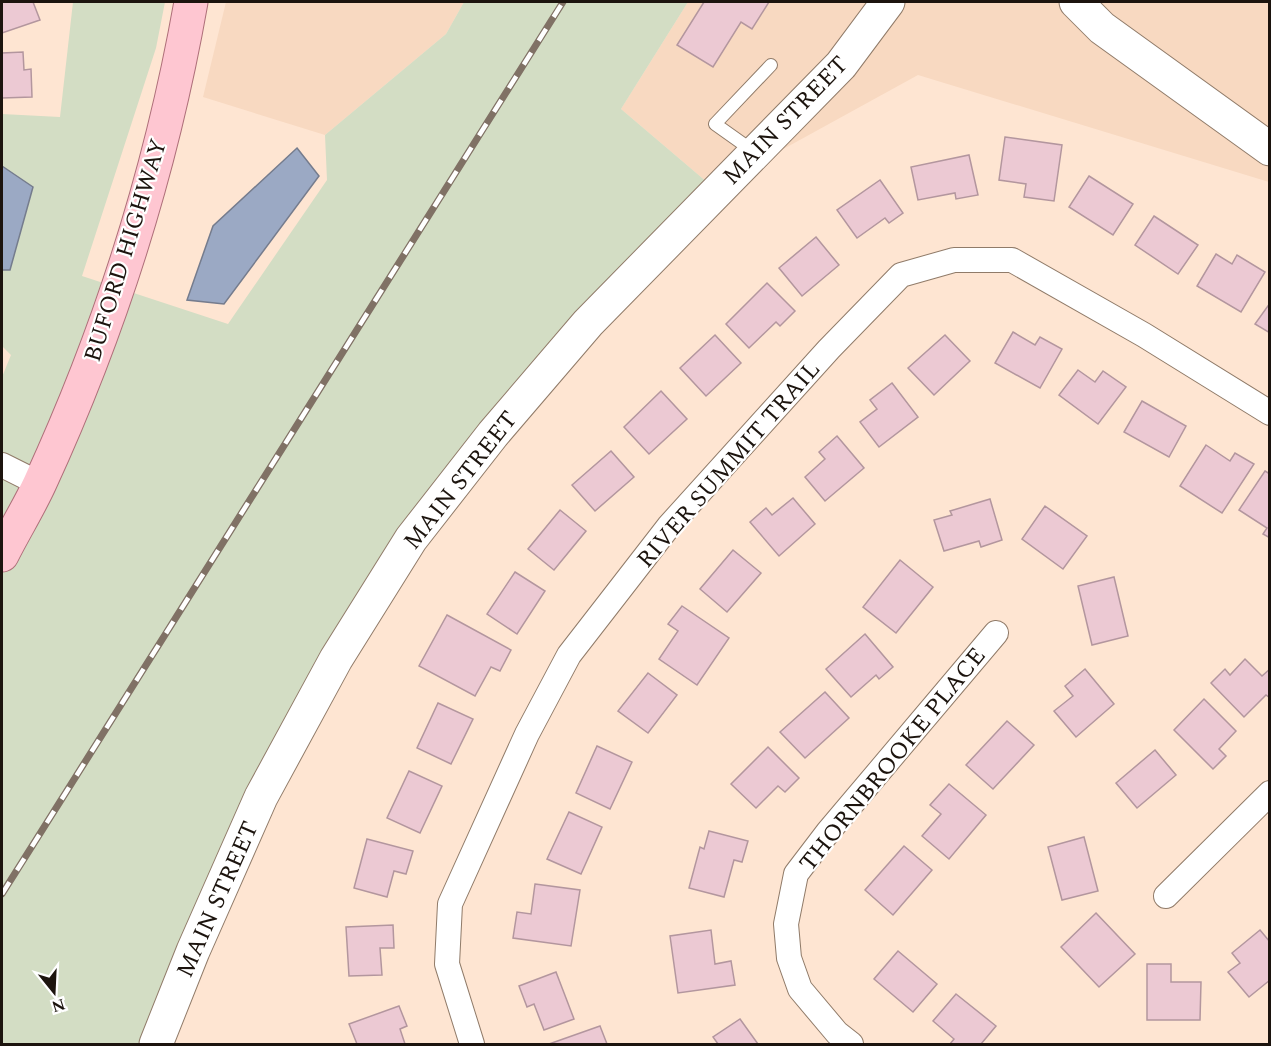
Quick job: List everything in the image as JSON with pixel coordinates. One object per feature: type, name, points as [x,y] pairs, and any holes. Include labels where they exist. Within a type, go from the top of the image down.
[{"type":"main road","name":"BUFORD HIGHWAY","points":[[2,555],[40,484],[107,322],[146,193],[181,58],[191,2]]},
{"type":"street","name":"MAIN STREET","points":[[156,1044],[193,951],[261,797],[336,659],[411,539],[493,434],[588,323],[841,64],[888,2]]},
{"type":"street","points":[[1076,2],[1102,28],[1269,149]]},
{"type":"street","name":"RIVER SUMMIT TRAIL","points":[[472,1044],[447,964],[450,904],[527,734],[569,655],[669,526],[829,349],[901,275],[954,260],[1012,260],[1144,335],[1269,413]]},
{"type":"street","points":[[2,465],[40,484]]},
{"type":"street","name":"THORNBROOKE PLACE","points":[[851,1044],[837,1033],[800,989],[789,958],[786,924],[796,874],[828,832],[996,633]]},
{"type":"street","points":[[1166,896],[1269,793]]},
{"type":"lane","points":[[755,153],[715,124],[771,65]]},
{"type":"shaded area","points":[[226,2],[464,2],[446,34],[325,135],[203,97]]},
{"type":"shaded area","points":[[688,2],[1269,2],[1269,182],[918,75],[729,179],[708,183],[621,109]]},
{"type":"green space","points":[[73,2],[165,2],[156,48],[82,276],[228,324],[327,180],[325,135],[446,34],[464,2],[688,2],[621,109],[708,183],[377,576],[150,1044],[2,1044],[2,377],[11,355],[2,346],[2,114],[60,117]]},
{"type":"water","points":[[297,148],[319,176],[224,304],[187,300],[213,226]]},
{"type":"water","points":[[2,166],[33,187],[10,270],[2,270]]},
{"type":"building","points":[[2,2],[33,2],[40,20],[2,33]]},
{"type":"building","points":[[704,2],[769,2],[752,29],[741,22],[713,67],[677,45]]},
{"type":"building","points":[[23,52],[24,70],[31,69],[32,97],[2,98],[2,53]]},
{"type":"building","points":[[1005,137],[1062,145],[1054,201],[1024,197],[1026,184],[999,180]]},
{"type":"building","points":[[969,155],[978,195],[956,199],[955,193],[918,200],[911,167]]},
{"type":"building","points":[[1089,176],[1133,204],[1113,235],[1069,207]]},
{"type":"building","points":[[880,180],[903,213],[889,223],[885,218],[857,238],[837,210]]},
{"type":"building","points":[[1154,216],[1198,245],[1178,274],[1135,245]]},
{"type":"building","points":[[816,237],[839,265],[802,296],[779,268]]},
{"type":"building","points":[[1216,254],[1232,264],[1237,255],[1265,272],[1241,312],[1197,286]]},
{"type":"building","points":[[767,283],[795,311],[780,326],[776,322],[749,348],[726,324]]},
{"type":"building","points":[[1270,303],[1270,333],[1255,324]]},
{"type":"building","points":[[1013,332],[1035,345],[1040,337],[1062,349],[1040,388],[995,363]]},
{"type":"building","points":[[715,335],[741,363],[706,396],[680,368]]},
{"type":"building","points":[[945,335],[970,361],[934,395],[908,368]]},
{"type":"building","points":[[1078,370],[1095,382],[1103,371],[1126,387],[1098,424],[1059,395]]},
{"type":"building","points":[[892,383],[918,417],[879,447],[860,422],[877,409],[870,400]]},
{"type":"building","points":[[661,391],[687,419],[649,454],[624,427]]},
{"type":"building","points":[[1142,401],[1186,426],[1169,457],[1124,432]]},
{"type":"building","points":[[837,436],[864,468],[825,501],[805,477],[825,459],[819,452]]},
{"type":"building","points":[[1206,445],[1230,461],[1235,453],[1254,464],[1222,513],[1180,486]]},
{"type":"building","points":[[611,451],[634,477],[595,511],[572,485]]},
{"type":"building","points":[[1265,471],[1270,474],[1270,538],[1263,534],[1267,528],[1239,510]]},
{"type":"building","points":[[793,498],[815,524],[779,556],[750,522],[766,508],[772,515]]},
{"type":"building","points":[[990,499],[1002,540],[981,547],[979,541],[944,551],[934,520],[952,515],[950,511]]},
{"type":"building","points":[[1045,506],[1087,536],[1063,569],[1022,539]]},
{"type":"building","points":[[560,510],[586,531],[554,570],[528,549]]},
{"type":"building","points":[[733,550],[761,573],[727,612],[700,589]]},
{"type":"building","points":[[900,560],[933,587],[896,633],[863,607]]},
{"type":"building","points":[[515,572],[545,591],[517,634],[487,614]]},
{"type":"building","points":[[1114,577],[1128,636],[1092,645],[1078,586]]},
{"type":"building","points":[[682,606],[729,638],[697,685],[659,659],[678,631],[668,624]]},
{"type":"building","points":[[447,615],[511,650],[500,671],[491,667],[475,696],[419,666]]},
{"type":"building","points":[[865,634],[893,667],[879,679],[876,675],[851,697],[826,669]]},
{"type":"building","points":[[1245,659],[1262,676],[1270,669],[1270,698],[1266,695],[1244,717],[1211,683],[1225,669],[1230,675]]},
{"type":"building","points":[[1085,669],[1114,704],[1076,737],[1054,711],[1073,696],[1065,686]]},
{"type":"building","points":[[648,673],[677,695],[648,733],[618,711]]},
{"type":"building","points":[[825,692],[849,718],[805,758],[780,732]]},
{"type":"building","points":[[1204,699],[1236,731],[1219,749],[1226,756],[1213,769],[1174,730]]},
{"type":"building","points":[[438,703],[473,719],[451,764],[417,748]]},
{"type":"building","points":[[1007,721],[1034,745],[993,789],[966,765]]},
{"type":"building","points":[[597,746],[632,762],[610,809],[576,793]]},
{"type":"building","points":[[768,747],[799,778],[785,792],[778,786],[756,808],[731,784]]},
{"type":"building","points":[[1155,750],[1176,775],[1137,808],[1116,783]]},
{"type":"building","points":[[409,771],[442,786],[420,833],[387,818]]},
{"type":"building","points":[[949,784],[986,815],[949,859],[922,836],[941,814],[930,805]]},
{"type":"building","points":[[569,812],[602,827],[581,874],[547,859]]},
{"type":"building","points":[[709,831],[748,841],[742,862],[734,860],[724,897],[689,888],[700,847],[704,849]]},
{"type":"building","points":[[1084,837],[1098,891],[1062,900],[1048,847]]},
{"type":"building","points":[[367,839],[413,851],[406,874],[394,871],[387,897],[354,888]]},
{"type":"building","points":[[904,846],[932,870],[893,915],[865,890]]},
{"type":"building","points":[[535,884],[580,890],[571,946],[513,938],[517,912],[531,914]]},
{"type":"building","points":[[1096,913],[1135,954],[1099,987],[1061,947]]},
{"type":"building","points":[[393,925],[394,948],[380,948],[382,975],[349,976],[346,927]]},
{"type":"building","points":[[711,930],[715,964],[731,961],[735,985],[678,993],[670,936]]},
{"type":"building","points":[[1260,930],[1270,942],[1270,980],[1249,997],[1228,972],[1240,963],[1232,953]]},
{"type":"building","points":[[898,951],[937,984],[913,1012],[874,979]]},
{"type":"building","points":[[1147,964],[1171,964],[1171,982],[1201,982],[1200,1020],[1147,1020]]},
{"type":"building","points":[[556,972],[574,1019],[544,1030],[534,1004],[527,1007],[519,986]]},
{"type":"building","points":[[956,994],[996,1026],[981,1044],[950,1044],[954,1039],[933,1021]]},
{"type":"building","points":[[399,1006],[407,1026],[400,1029],[405,1044],[357,1044],[349,1024]]},
{"type":"building","points":[[740,1019],[758,1044],[718,1044],[713,1037]]},
{"type":"building","points":[[600,1026],[607,1044],[549,1044]]},
{"type":"railway","points":[[2,894],[563,2]]}]
